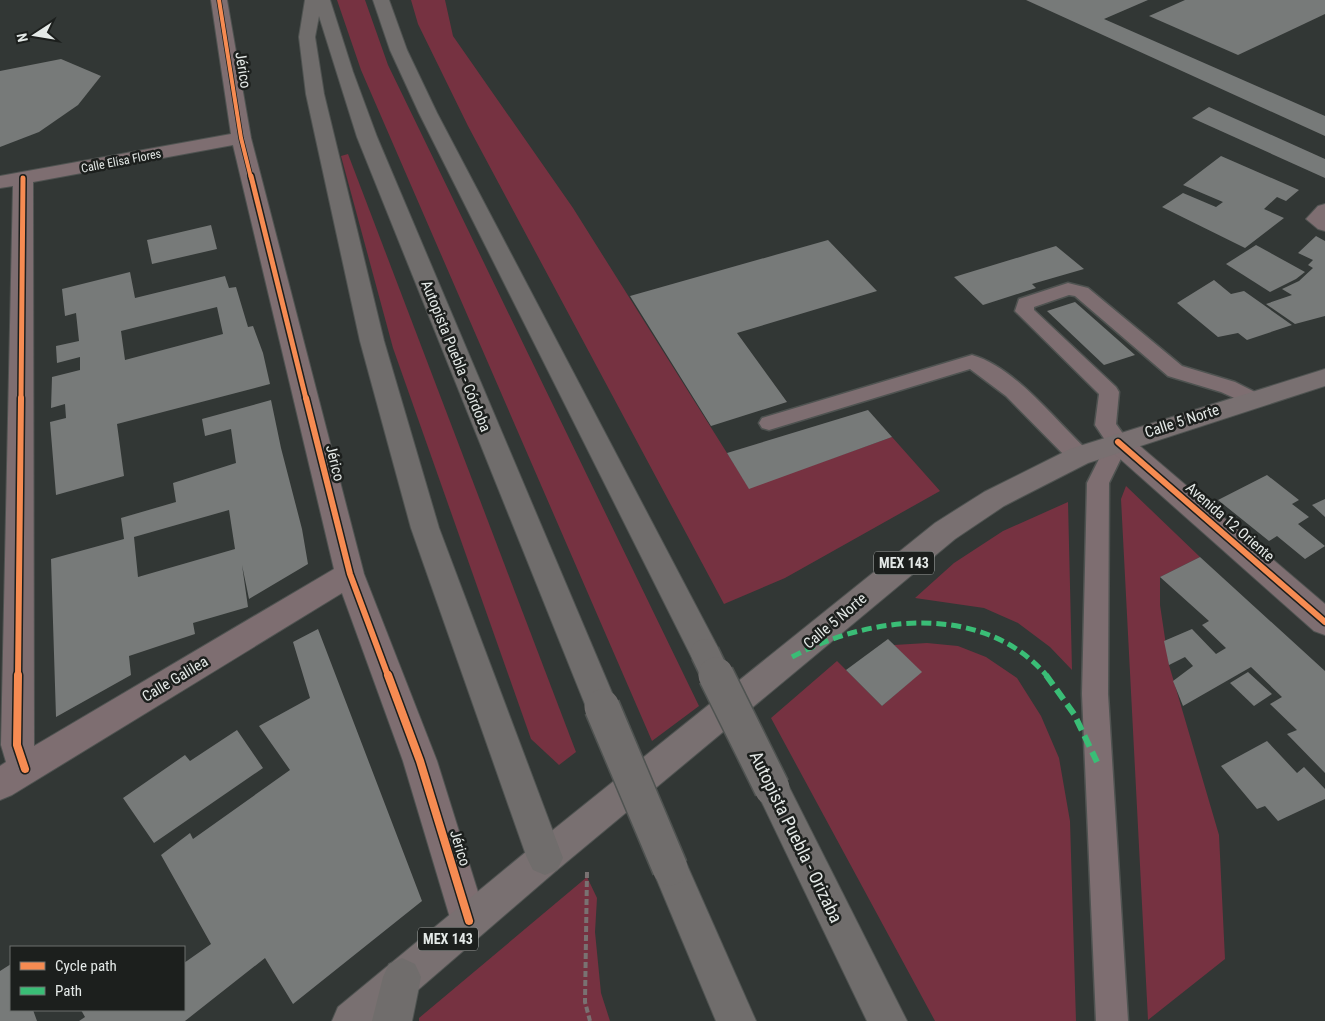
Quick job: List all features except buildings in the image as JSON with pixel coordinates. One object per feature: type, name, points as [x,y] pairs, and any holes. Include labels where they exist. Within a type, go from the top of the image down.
[{"type":"highway","points":[[313,0],[307,37],[316,94],[372,341],[425,528],[545,858]]},
{"type":"highway","name":"Autopista Puebla - Córdoba","points":[[322,0],[344,72],[367,136],[444,327],[602,707],[736,1021]]},
{"type":"highway","name":"Autopista Puebla - Orizaba","points":[[381,0],[403,62],[436,129],[705,653],[886,1021]]},
{"type":"highway","points":[[392,1021],[402,977]]},
{"type":"main road","name":"Calle 5 Norte","points":[[545,858],[945,531],[994,499],[1079,456],[1325,377]]},
{"type":"main road","name":"MEX 143","points":[[352,1021],[545,858]]},
{"type":"street","name":"Jérico","points":[[219,0],[241,138],[350,574],[420,760],[469,921]]},
{"type":"street","name":"Calle Elisa Flores","points":[[12,180],[241,138]]},
{"type":"street","points":[[12,180],[16,745],[13,777]]},
{"type":"street","points":[[1325,210],[1316,219],[1325,225]]},
{"type":"street","name":"Avenida 12 Oriente","points":[[1118,442],[1325,622]]},
{"type":"street","name":"Calle Galilea","points":[[13,777],[350,574]]},
{"type":"lane","points":[[1112,1021],[1095,694],[1098,483],[1118,442],[1104,425],[1109,392],[1065,339],[1024,311],[1026,302],[1068,289],[1081,292],[1109,324],[1175,371],[1228,387],[1252,399]]},
{"type":"lane","points":[[769,423],[972,362],[986,368],[1012,390],[1079,456]]},
{"type":"path","points":[[587,824],[585,1002],[590,1021]]},
{"type":"shaded area","points":[[337,0],[365,0],[388,65],[699,706],[652,741],[361,70]]},
{"type":"shaded area","points":[[411,0],[445,0],[453,36],[573,208],[749,488],[892,437],[940,491],[785,578],[724,604],[468,126],[418,24]]},
{"type":"shaded area","points":[[348,154],[576,752],[559,765],[531,739],[393,348],[341,156]]},
{"type":"shaded area","points":[[1126,486],[1200,557],[1160,577],[1160,605],[1169,665],[1219,835],[1225,959],[1148,1020],[1121,499]]},
{"type":"shaded area","points":[[1068,502],[1072,670],[1050,647],[1018,623],[984,608],[915,598],[954,563],[1003,531]]},
{"type":"shaded area","points":[[927,643],[958,646],[986,657],[1017,678],[1041,716],[1059,758],[1070,821],[1076,1021],[935,1021],[771,718],[837,661],[882,706],[921,672],[894,645]]},
{"type":"shaded area","points":[[587,877],[597,898],[595,932],[601,993],[610,1021],[419,1021],[419,1018]]},
{"type":"marked path","points":[[792,657],[834,638],[890,626],[932,623],[972,628],[991,634],[1010,643],[1027,656],[1052,681],[1074,714],[1097,762]]},
{"type":"cycle path","points":[[219,0],[241,138],[350,574],[420,761],[469,921]]},
{"type":"cycle path","points":[[23,178],[17,745],[25,769]]},
{"type":"cycle path","points":[[1118,442],[1325,622]]}]
